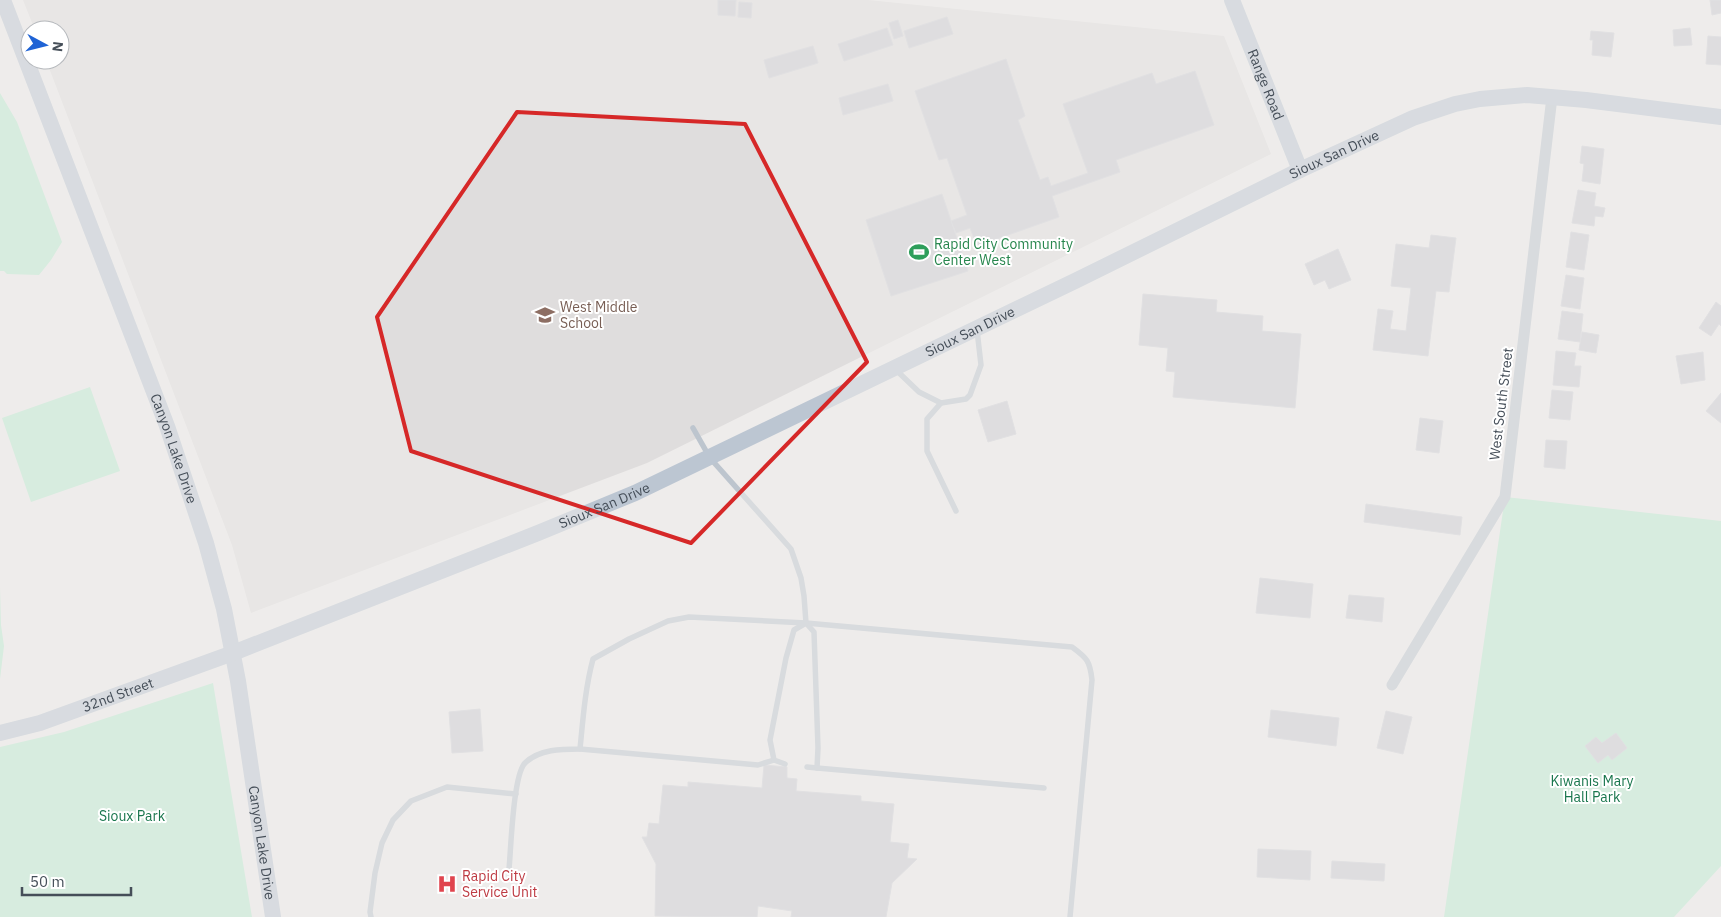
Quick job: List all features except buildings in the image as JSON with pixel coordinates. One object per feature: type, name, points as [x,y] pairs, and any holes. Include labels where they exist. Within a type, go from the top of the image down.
[{"type":"street","name":"Canyon Lake Drive","points":[[3,0],[182,466],[216,576],[233,653],[244,717],[273,917]]},
{"type":"street","name":"Range Road","points":[[1232,0],[1300,170]]},
{"type":"street","name":"Sioux San Drive","points":[[233,653],[590,512],[710,458],[1300,170],[1413,118],[1455,104],[1503,96],[1552,96],[1721,116]]},
{"type":"street","name":"West South Street","points":[[1392,685],[1505,497],[1552,96]]},
{"type":"street","name":"32nd Street","points":[[0,733],[40,723],[233,653]]},
{"type":"lane","points":[[895,368],[919,392],[941,403],[966,399],[970,395],[981,366],[977,328]]},
{"type":"lane","points":[[941,403],[927,419],[927,451],[956,511]]},
{"type":"lane","points":[[693,428],[710,458],[791,549],[801,578],[806,622],[814,632],[817,768]]},
{"type":"lane","points":[[580,749],[583,712],[593,659],[629,639],[668,621],[689,617],[806,622],[1072,647],[1086,657],[1091,667],[1092,680],[1070,917]]},
{"type":"lane","points":[[774,760],[770,740],[786,658],[794,630],[806,622]]},
{"type":"lane","points":[[509,869],[518,778],[524,763],[539,754],[552,750],[580,749],[758,765],[774,760],[785,764]]},
{"type":"lane","points":[[807,767],[1044,788]]},
{"type":"lane","points":[[371,917],[375,873],[382,844],[393,820],[411,801],[447,787],[516,794]]},
{"type":"highlighted area","points":[[517,112],[745,124],[867,362],[691,543],[411,451],[377,317]]},
{"type":"shaded area","name":"West Middle School","points":[[23,0],[868,0],[1224,36],[1271,154],[647,463],[251,613],[232,545],[50,70],[70,70],[70,20],[31,20]]},
{"type":"green space","points":[[0,93],[17,122],[62,242],[39,275],[7,274],[4,271],[0,271]]},
{"type":"green space","points":[[90,387],[120,471],[31,502],[2,418]]},
{"type":"green space","name":"Kiwanis Mary Hall Park","points":[[1505,497],[1721,521],[1721,866],[1674,917],[1444,917]]},
{"type":"green space","points":[[0,587],[1,625],[4,646],[0,679]]},
{"type":"green space","name":"Sioux Park","points":[[213,683],[252,917],[0,917],[0,747],[64,732]]},
{"type":"place","name":"Rapid City Community Center West","points":[[919,252]]},
{"type":"place","name":"West Middle School","points":[[545,315]]},
{"type":"place","name":"Rapid City Service Unit","points":[[447,884]]}]
